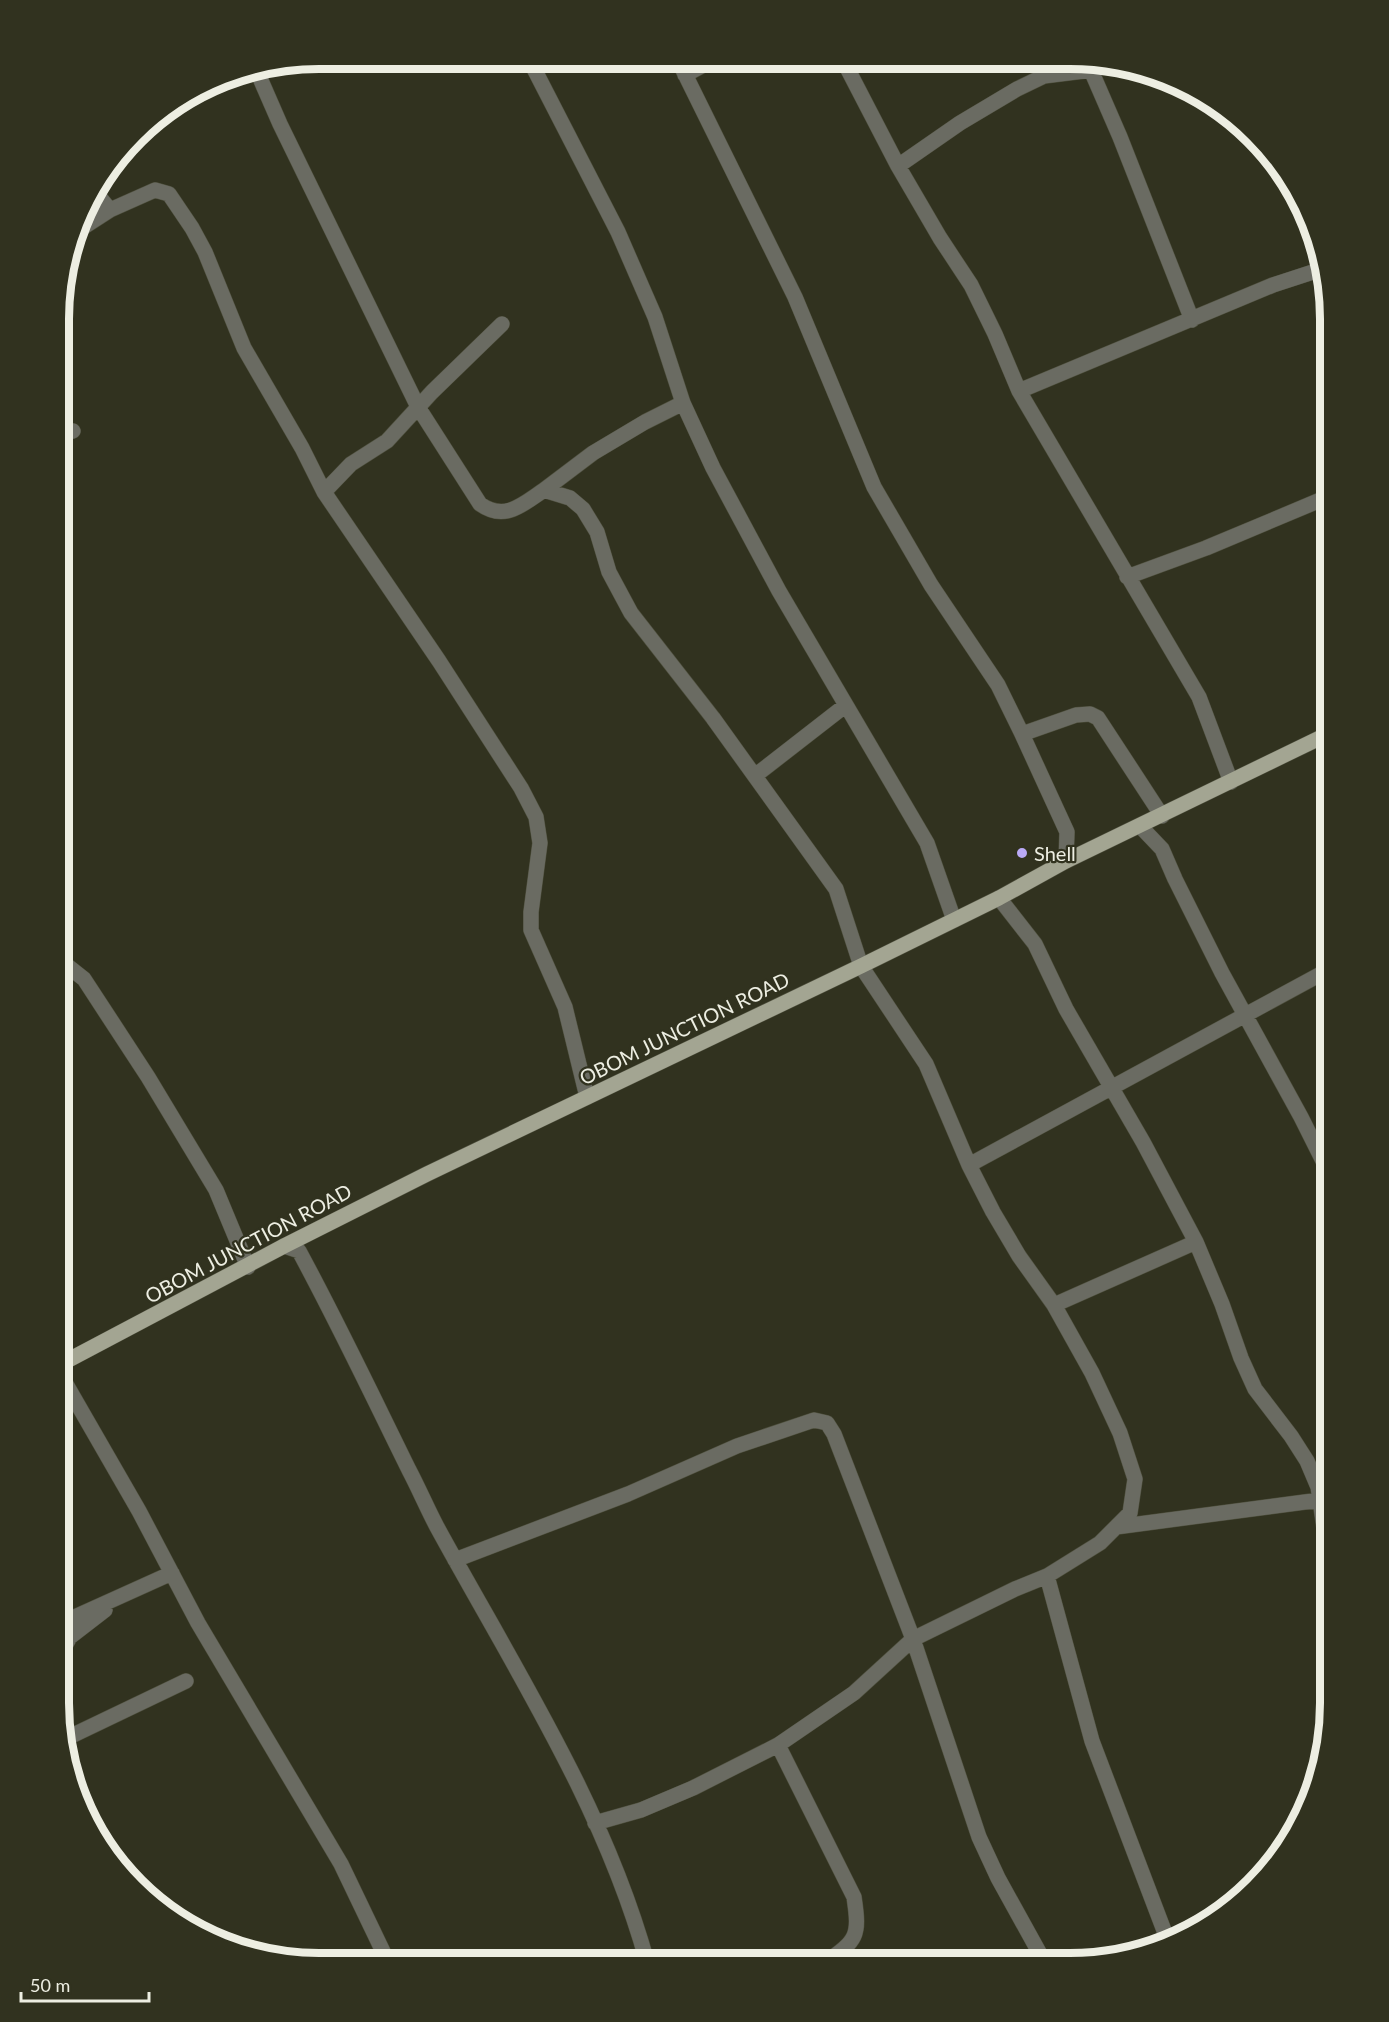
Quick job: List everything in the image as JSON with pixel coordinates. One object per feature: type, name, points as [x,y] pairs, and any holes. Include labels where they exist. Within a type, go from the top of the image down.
[{"type":"main road","name":"OBOM JUNCTION ROAD","points":[[69,1360],[284,1246],[427,1174],[861,966],[999,898],[1066,861],[1320,740]]},
{"type":"street","points":[[534,69],[618,232],[655,317],[683,403],[713,468],[748,536],[927,843],[954,920]]},
{"type":"street","points":[[682,69],[795,297],[874,487],[931,585],[998,685],[1022,734],[1067,832],[1066,861]]},
{"type":"street","points":[[685,75],[696,69]]},
{"type":"street","points":[[848,69],[898,166],[940,238],[971,285],[1019,391],[1199,697],[1231,782]]},
{"type":"street","points":[[898,166],[960,123],[1017,89],[1044,76],[1075,69]]},
{"type":"street","points":[[1092,70],[1192,320]]},
{"type":"street","points":[[259,77],[418,407],[480,504],[489,510],[499,512],[516,508],[593,453],[645,422],[683,403]]},
{"type":"street","points":[[87,225],[110,210],[155,190],[169,194],[205,252],[248,356],[289,425],[324,492],[439,661],[521,788],[536,817],[540,843],[531,912],[531,930],[565,1007],[587,1097]]},
{"type":"street","points":[[101,198],[110,210]]},
{"type":"street","points":[[1019,391],[1273,285],[1315,271]]},
{"type":"street","points":[[324,492],[351,464],[387,441],[502,324]]},
{"type":"street","points":[[544,490],[570,498],[583,509],[597,532],[609,572],[631,613],[756,775],[836,889],[861,966],[926,1064],[969,1165],[998,1221],[1019,1256],[1054,1305],[1092,1373],[1115,1423],[1135,1479],[1130,1513],[1100,1543],[1047,1576],[1015,1589],[913,1639],[854,1693],[778,1745],[693,1788],[641,1810],[595,1823]]},
{"type":"street","points":[[1127,577],[1206,548],[1320,500]]},
{"type":"street","points":[[756,775],[846,705]]},
{"type":"street","points":[[1022,734],[1076,714],[1090,714],[1098,718],[1162,816]]},
{"type":"street","points":[[1140,826],[1162,849],[1222,973],[1320,1156]]},
{"type":"street","points":[[999,898],[1035,945],[1066,1009],[1110,1089],[1143,1142],[1196,1242],[1222,1304],[1241,1358],[1256,1389],[1307,1461],[1318,1487],[1320,1500],[1116,1527]]},
{"type":"street","points":[[69,967],[84,979],[216,1190],[248,1267]]},
{"type":"street","points":[[969,1165],[1320,974]]},
{"type":"street","points":[[1054,1305],[1196,1242]]},
{"type":"street","points":[[284,1246],[299,1251],[455,1560],[514,1663],[570,1770],[595,1823],[636,1924],[644,1953]]},
{"type":"street","points":[[69,1390],[198,1623],[341,1864],[384,1953]]},
{"type":"street","points":[[455,1560],[628,1494],[737,1446],[814,1420],[827,1423],[834,1434],[913,1639],[979,1837],[998,1878],[1039,1953]]},
{"type":"street","points":[[69,1619],[172,1573]]},
{"type":"street","points":[[1047,1576],[1092,1741],[1165,1934]]},
{"type":"street","points":[[69,1639],[127,1593]]},
{"type":"street","points":[[71,1736],[186,1681]]},
{"type":"street","points":[[778,1745],[854,1897],[858,1925],[849,1946],[839,1953]]},
{"type":"place","name":"Shell","points":[[1022,853]]}]
